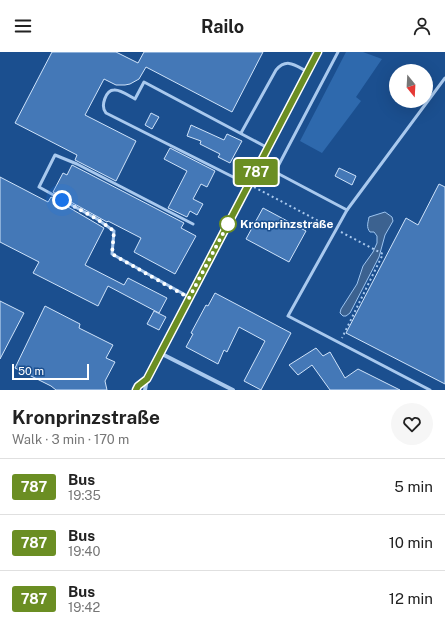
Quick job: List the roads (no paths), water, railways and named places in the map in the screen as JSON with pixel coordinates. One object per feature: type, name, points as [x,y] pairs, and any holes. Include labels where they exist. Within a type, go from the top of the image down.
[{"type":"street","points":[[145,390],[147,379],[160,353],[318,52]]},
{"type":"street","points":[[160,353],[233,390]]},
{"type":"street","points":[[136,390],[138,386],[147,379]]},
{"type":"lane","points":[[275,172],[338,52]]},
{"type":"lane","points":[[241,133],[280,65],[288,63],[308,72]]},
{"type":"lane","points":[[430,390],[288,316],[347,210],[445,78]]},
{"type":"lane","points":[[249,184],[103,111],[102,105],[108,92],[114,90],[135,99],[144,82],[268,148]]},
{"type":"lane","points":[[189,298],[112,254],[114,231],[97,219],[38,187],[55,155],[77,164],[193,224]]},
{"type":"lane","points":[[260,164],[347,210]]},
{"type":"place","name":"Kronprinzstraße","points":[[228,224]]}]
